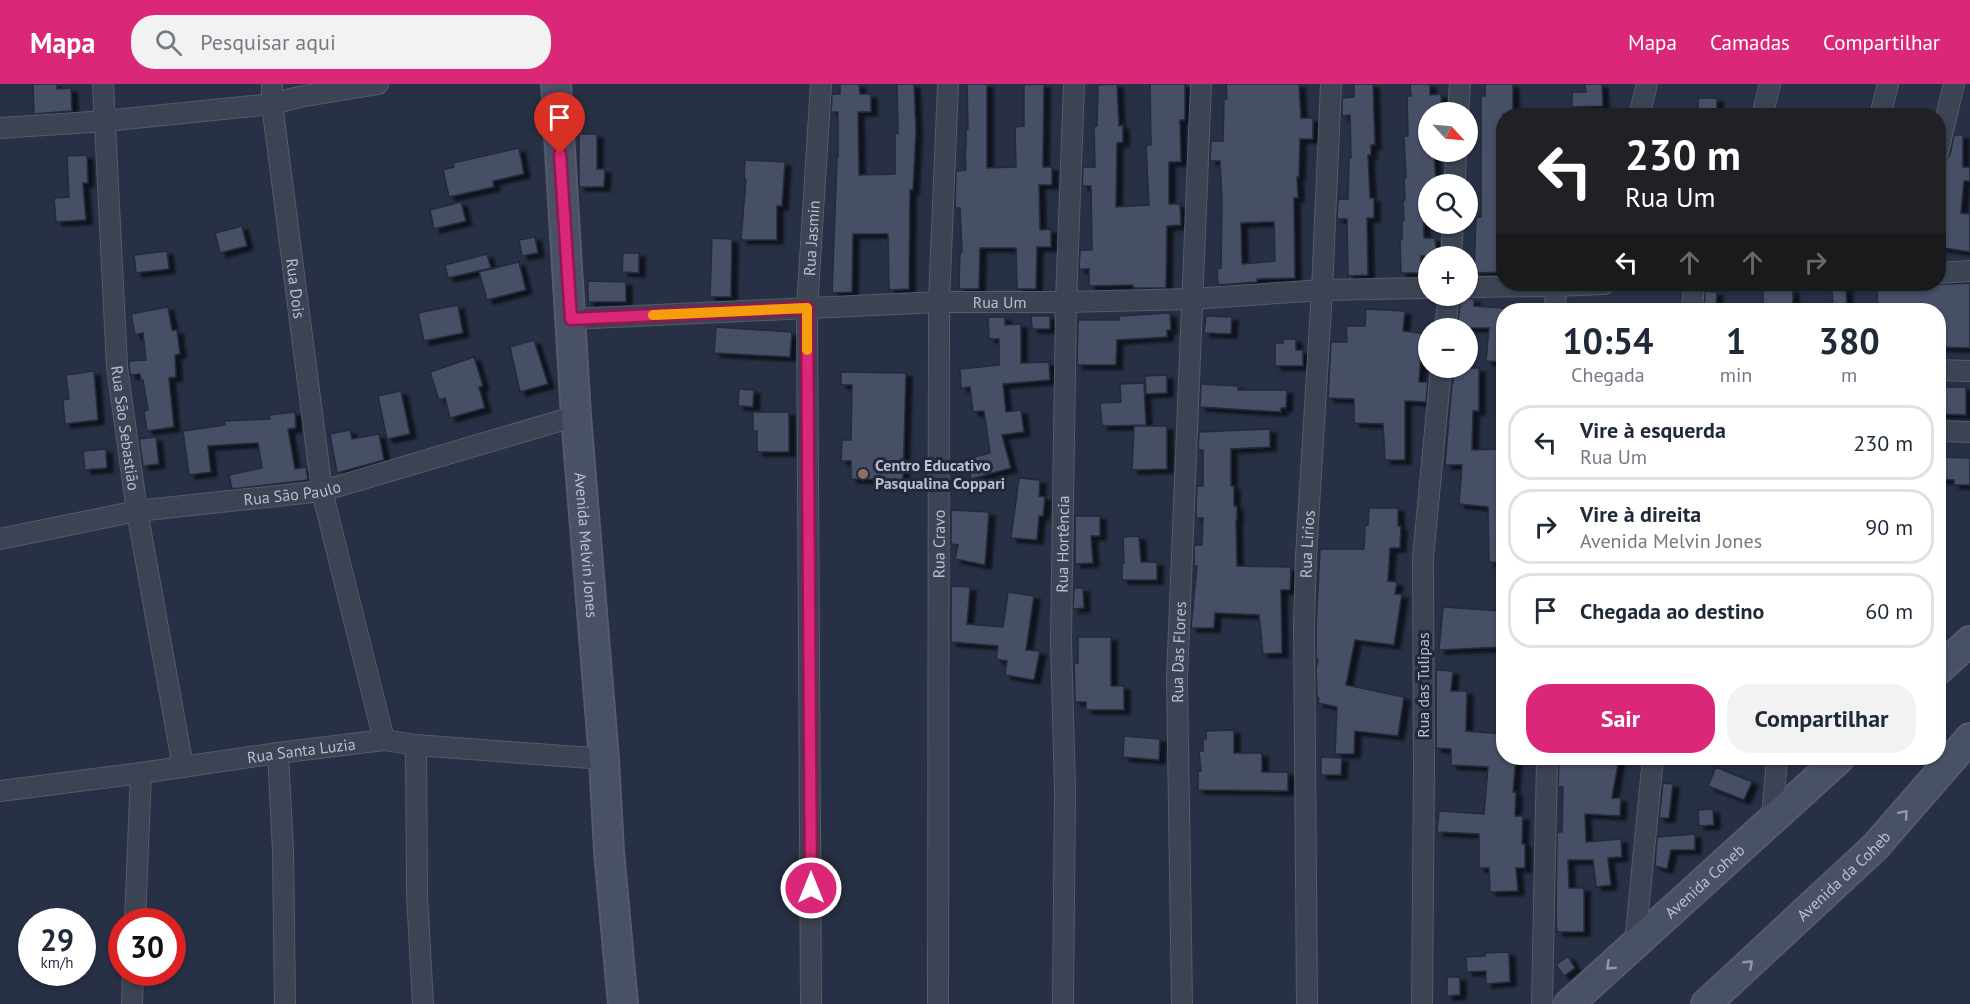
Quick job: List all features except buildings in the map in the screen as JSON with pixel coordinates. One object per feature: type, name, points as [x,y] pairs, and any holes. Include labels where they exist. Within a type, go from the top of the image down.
[{"type":"main road","name":"Avenida Melvin Jones","points":[[556,84],[576,416],[623,1004]]},
{"type":"main road","points":[[1946,663],[1970,641]]},
{"type":"main road","name":"Avenida da Coheb","points":[[1706,1004],[1875,847],[1970,738]]},
{"type":"main road","name":"Avenida Coheb","points":[[1569,1004],[1832,765]]},
{"type":"street","name":"Rua São Sebastião","points":[[103,84],[117,367],[137,511],[183,767]]},
{"type":"street","name":"Rua Dois","points":[[272,84],[272,104],[322,490],[384,740]]},
{"type":"street","points":[[0,128],[105,121],[272,104],[299,97],[378,84]]},
{"type":"street","name":"Rua Jasmin","points":[[811,1004],[807,308],[821,84]]},
{"type":"street","name":"Rua Cravo","points":[[938,1004],[939,302],[948,84]]},
{"type":"street","name":"Rua Hortência","points":[[1063,1004],[1065,790],[1061,641],[1066,302],[1074,84]]},
{"type":"street","points":[[1191,299],[1201,84]]},
{"type":"street","name":"Rua Lirios","points":[[1307,1004],[1304,614],[1331,84]]},
{"type":"street","points":[[1459,102],[1460,84]]},
{"type":"street","points":[[1641,108],[1647,84]]},
{"type":"street","points":[[1764,108],[1770,84]]},
{"type":"street","points":[[1883,108],[1888,84]]},
{"type":"street","points":[[1946,118],[1954,84]]},
{"type":"street","points":[[1946,272],[1970,271]]},
{"type":"street","points":[[1478,287],[1496,287]]},
{"type":"street","name":"Rua Um","points":[[571,319],[939,302],[1191,299],[1322,290],[1418,288]]},
{"type":"street","name":"Rua Das Flores","points":[[1182,1004],[1177,678],[1191,299]]},
{"type":"street","points":[[1946,370],[1970,370]]},
{"type":"street","name":"Rua das Tulipas","points":[[1422,1004],[1423,558],[1440,378]]},
{"type":"street","name":"Rua São Paulo","points":[[0,538],[137,511],[322,490],[576,416]]},
{"type":"street","points":[[1946,431],[1970,432]]},
{"type":"street","name":"Rua Santa Luzia","points":[[0,790],[384,740],[416,745],[604,759]]},
{"type":"street","points":[[416,745],[417,895],[423,1004]]},
{"type":"street","points":[[278,753],[283,850],[285,1004]]},
{"type":"street","points":[[1542,1004],[1547,765]]},
{"type":"street","points":[[1635,943],[1652,765]]},
{"type":"street","points":[[1772,819],[1776,765]]},
{"type":"street","points":[[136,908],[141,773]]},
{"type":"street","points":[[132,1004],[133,986]]},
{"type":"slow traffic","points":[[653,315],[807,308],[807,350]]},
{"type":"place","name":"Centro Educativo Pasqualina Coppari","points":[[863,474]]},
{"type":"route","points":[[560,154],[571,319],[807,308],[811,888]]}]
